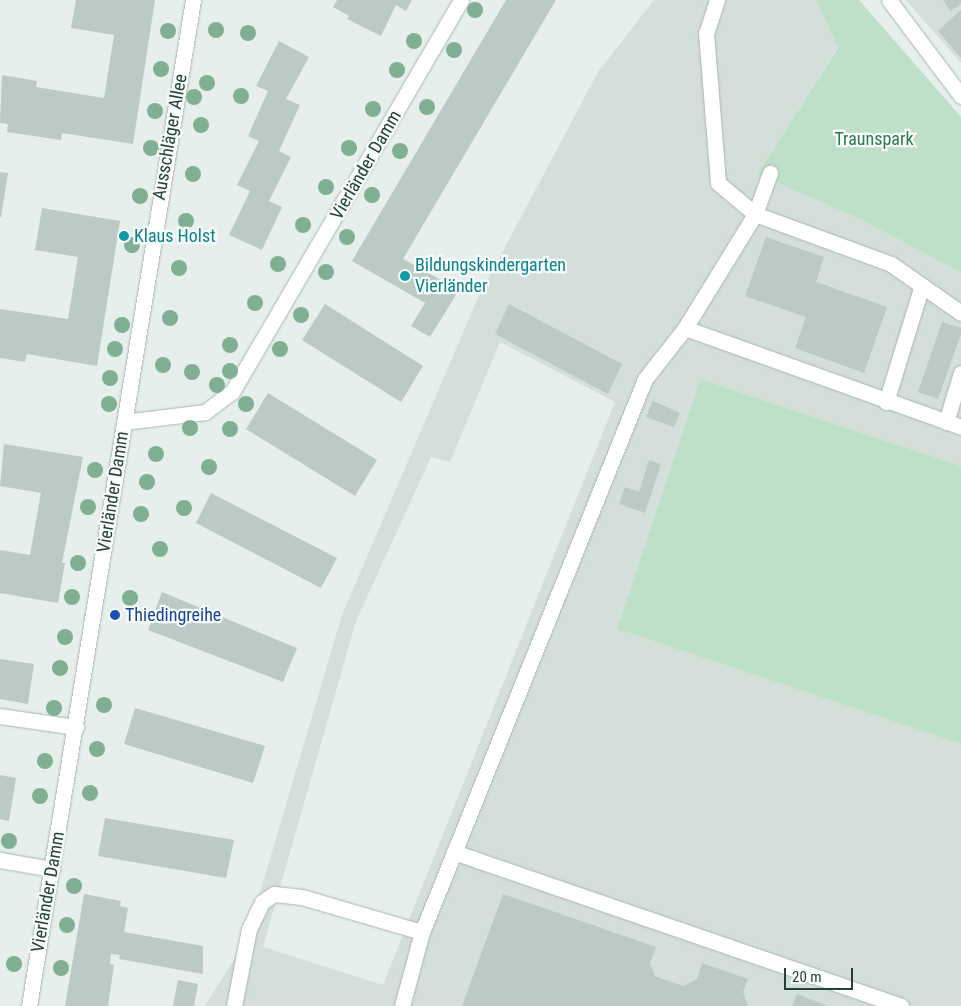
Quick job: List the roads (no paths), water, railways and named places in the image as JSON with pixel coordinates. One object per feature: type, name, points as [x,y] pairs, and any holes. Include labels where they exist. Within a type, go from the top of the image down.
[{"type":"street","name":"Ausschläger Allee","points":[[124,422],[193,0]]},
{"type":"street","name":"Vierländer Damm","points":[[29,1006],[76,727],[124,422],[205,412],[232,392],[461,0]]},
{"type":"street","points":[[717,0],[706,33],[718,183],[755,214],[891,264],[961,313]]},
{"type":"street","points":[[890,0],[961,96]]},
{"type":"street","points":[[402,1006],[422,932],[645,380],[685,328],[755,214],[770,173]]},
{"type":"street","points":[[886,402],[922,285]]},
{"type":"street","points":[[685,328],[886,402],[961,427]]},
{"type":"street","points":[[946,422],[961,373]]},
{"type":"street","points":[[0,716],[76,727]]},
{"type":"street","points":[[454,852],[901,1006]]},
{"type":"street","points":[[0,860],[52,868]]},
{"type":"street","points":[[234,1006],[249,929],[262,902],[274,894],[302,897],[422,932]]},
{"type":"place","name":"Klaus Holst","points":[[124,236]]},
{"type":"place","name":"Bildungskindergarten Vierländer","points":[[405,276]]},
{"type":"place","name":"Thiedingreihe","points":[[115,615]]},
{"type":"park label","name":"Traunspark","points":[[874,139]]}]
